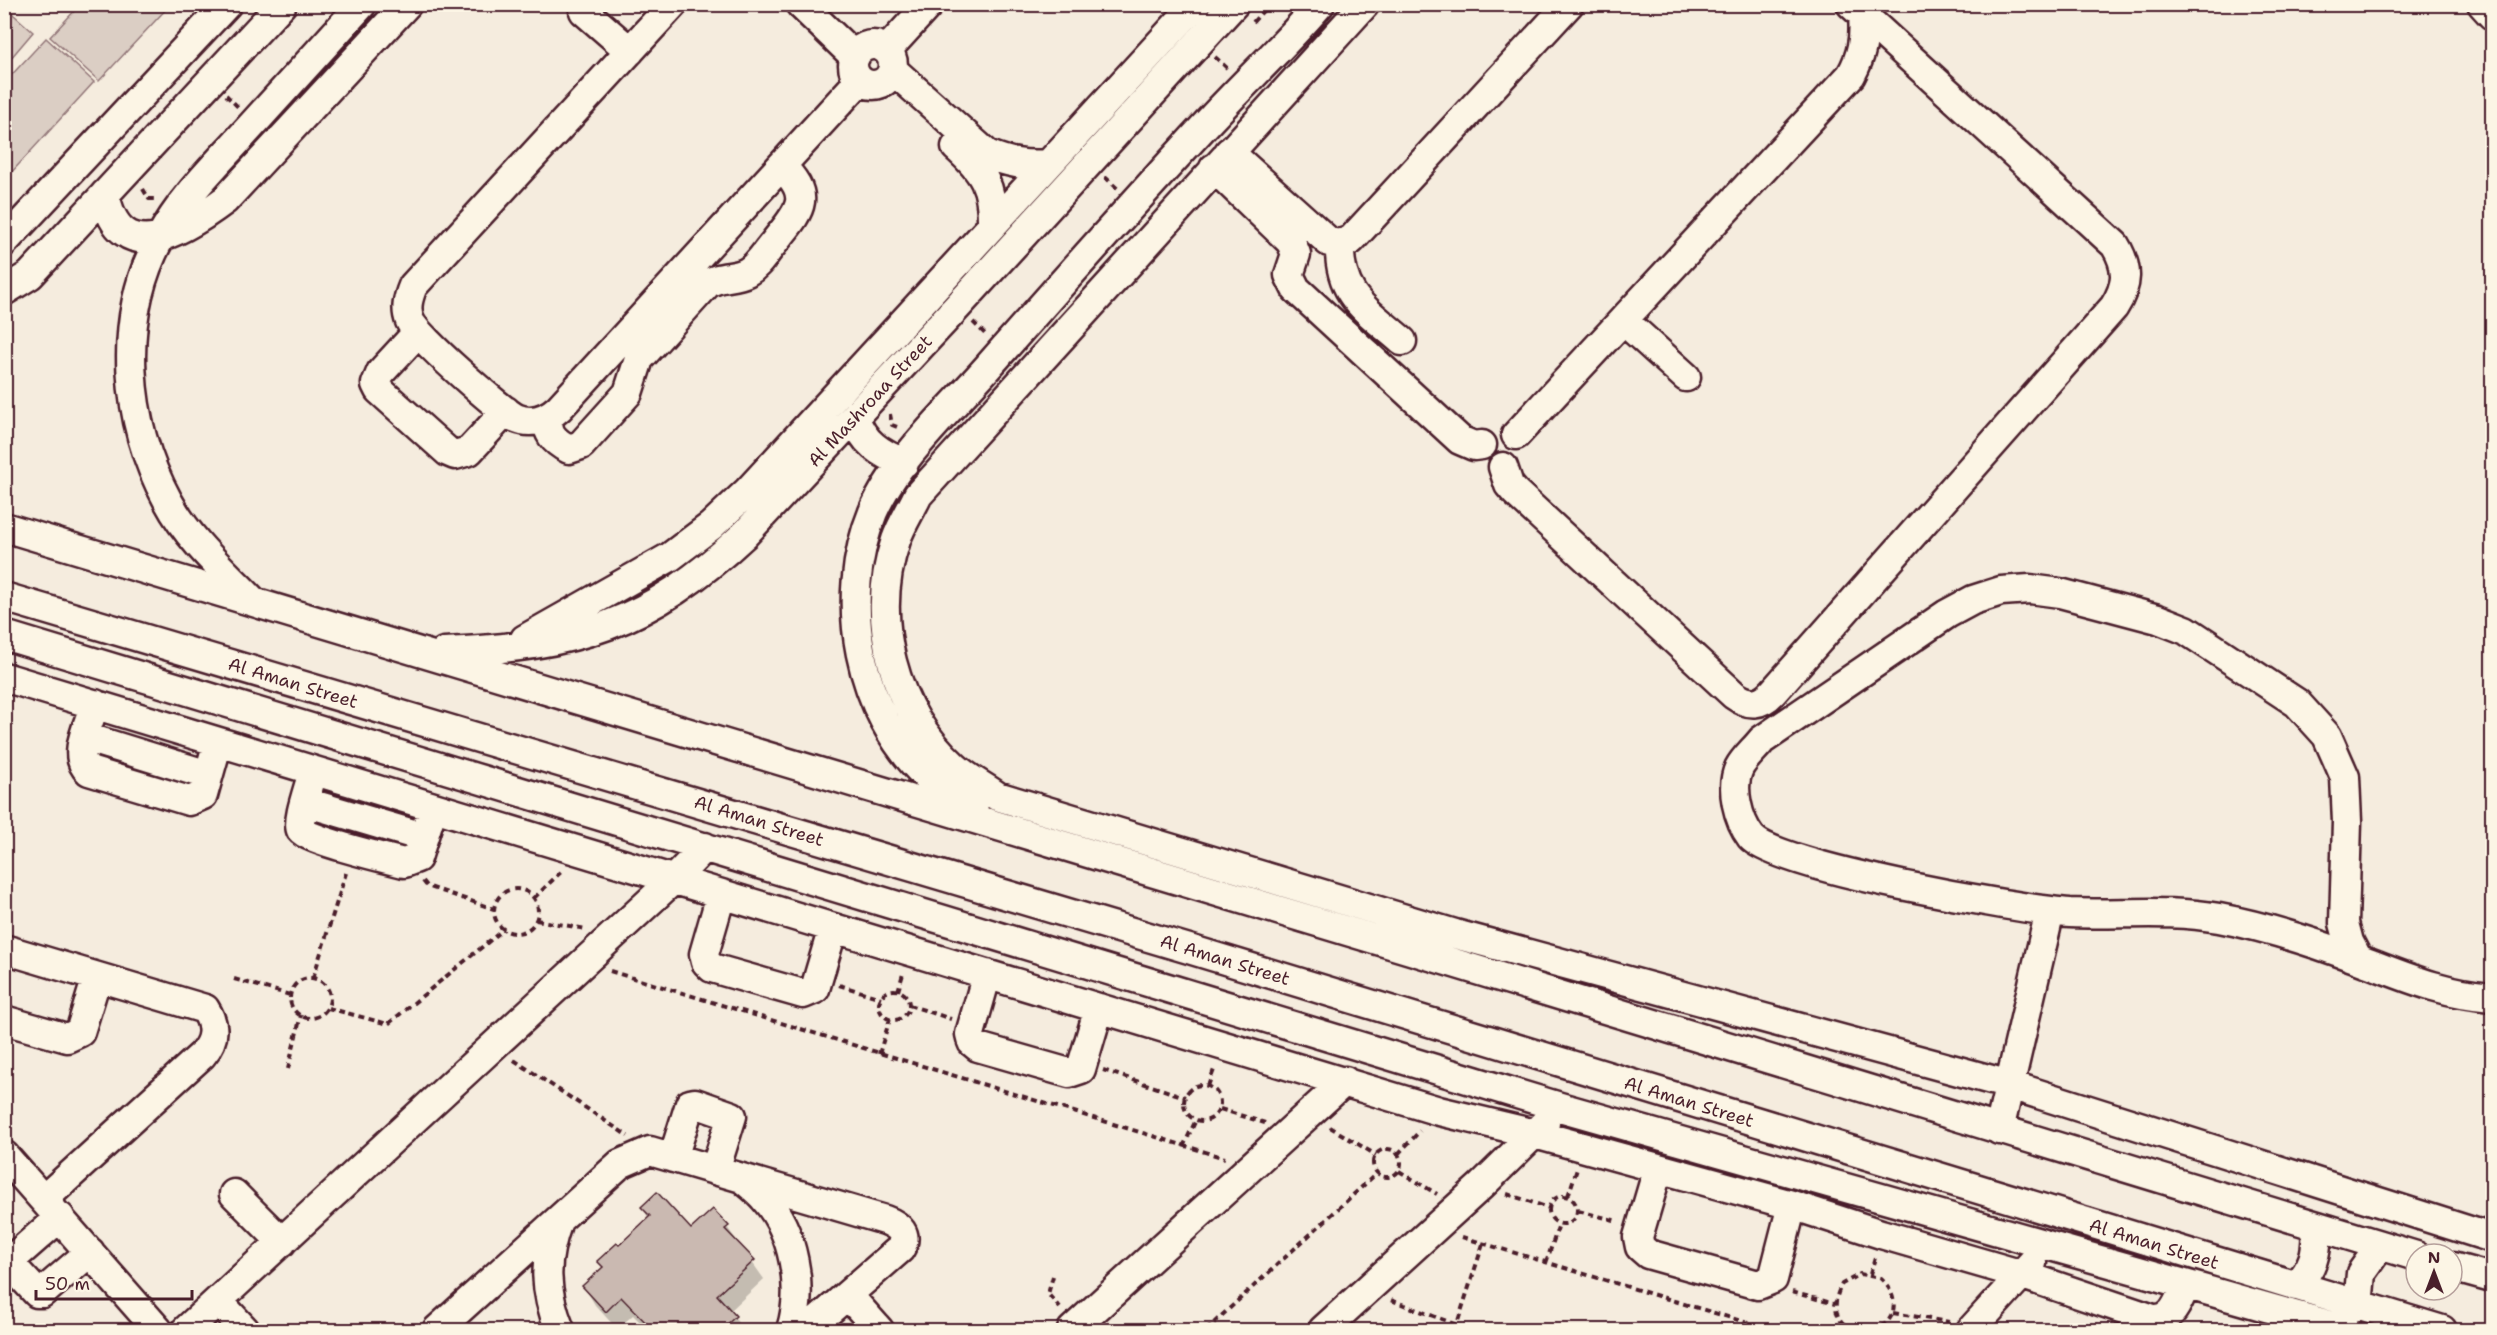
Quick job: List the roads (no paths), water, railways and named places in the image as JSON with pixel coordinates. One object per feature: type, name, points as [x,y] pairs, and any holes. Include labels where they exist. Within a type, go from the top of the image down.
[{"type":"street","points":[[4,242],[227,4]]},
{"type":"street","points":[[4,291],[30,275],[105,194],[222,91],[282,4]]},
{"type":"street","points":[[255,602],[201,546],[168,502],[146,453],[133,400],[131,345],[140,291],[159,239],[189,194],[362,4]]},
{"type":"street","points":[[105,194],[109,214],[121,230],[139,239],[159,239],[183,229],[225,200],[407,4]]},
{"type":"street","points":[[550,416],[527,421],[506,411],[417,333],[407,310],[408,297],[413,286],[673,4]]},
{"type":"street","points":[[800,4],[987,154],[1017,164],[1048,164]]},
{"type":"street","points":[[822,4],[874,64],[977,166],[988,184],[993,204],[992,225]]},
{"type":"street","points":[[781,166],[801,189],[801,202],[796,214],[753,268],[738,276],[721,277],[708,284],[639,359],[628,393],[581,446],[568,449],[549,435],[547,428],[550,416],[929,4]]},
{"type":"street","points":[[507,649],[670,557],[711,526],[748,491],[1196,4]]},
{"type":"street","points":[[1365,4],[950,457],[918,495],[896,540],[885,588],[886,638],[896,676],[922,730],[955,767],[997,796],[1432,927],[2010,1085],[2493,1238]]},
{"type":"street","points":[[1222,160],[1329,242],[1341,244],[1351,240],[1569,4]]},
{"type":"street","points":[[2482,4],[2493,15]]},
{"type":"street","points":[[992,824],[928,778],[911,759],[882,717],[872,693],[862,661],[857,627],[858,565],[874,511],[904,463],[1003,350],[1129,207],[1315,10],[1335,37]]},
{"type":"street","points":[[1503,467],[1509,485],[1515,492],[1734,695],[1743,702],[1754,704],[1765,700],[2098,325],[2123,293],[2127,276],[2124,259],[2115,245],[1857,10]]},
{"type":"street","points":[[1516,435],[1851,75],[1860,57],[1865,37],[1857,10]]},
{"type":"street","points":[[584,11],[630,51]]},
{"type":"street","name":"Al Mashroaa Street","points":[[421,652],[507,649],[552,643],[595,631],[637,613],[676,591],[713,564],[745,534],[855,417],[965,319],[1103,175],[1215,51],[1241,16]]},
{"type":"street","points":[[1851,75],[1868,65],[1888,58],[1909,57]]},
{"type":"street","points":[[1222,160],[1291,242],[1296,254],[1289,275],[1296,289],[1460,440],[1474,446],[1482,446]]},
{"type":"street","points":[[1129,207],[1154,234]]},
{"type":"street","points":[[1341,244],[1339,265],[1346,286],[1359,303],[1402,341]]},
{"type":"street","points":[[926,299],[965,319]]},
{"type":"street","points":[[1623,320],[1686,377]]},
{"type":"street","points":[[417,333],[381,372],[376,384],[379,390],[448,452],[455,456],[469,451],[506,411]]},
{"type":"street","points":[[855,417],[859,430],[871,444],[886,456],[904,463]]},
{"type":"street","points":[[1500,428],[1516,435],[1520,443],[1517,459],[1503,467],[1487,461],[1482,446],[1485,437],[1500,428]]},
{"type":"street","points":[[4,527],[2404,1253]]},
{"type":"street","points":[[2358,959],[2349,942],[2344,923],[2347,822],[2344,777],[2327,736],[2297,703],[2211,644],[2186,630],[2158,619],[2060,593],[2030,589],[2001,591],[1972,600],[1947,614],[1762,740],[1739,769],[1735,805],[1752,838],[1784,856],[1980,902],[2050,911],[2174,912],[2219,918],[2263,928],[2307,942],[2358,959],[2409,980],[2469,995],[2493,997]]},
{"type":"street","name":"Al Aman Street","points":[[4,597],[1189,949],[2296,1286],[2352,1318],[2442,1330]]},
{"type":"street","points":[[4,635],[1560,1107],[2186,1285],[2352,1318],[2361,1273],[2380,1246]]},
{"type":"street","points":[[4,676],[1439,1111],[1535,1134],[1792,1205],[1881,1234],[2023,1275],[2158,1320],[2171,1314],[2186,1285]]},
{"type":"street","points":[[95,704],[80,755],[82,765],[89,771],[189,801],[203,795],[218,742]]},
{"type":"street","points":[[551,802],[564,763]]},
{"type":"street","points":[[314,771],[300,821],[301,830],[308,836],[353,850],[404,863],[420,847],[433,807]]},
{"type":"street","points":[[305,802],[420,847]]},
{"type":"street","points":[[186,1330],[615,934],[705,847]]},
{"type":"street","points":[[721,895],[704,954],[706,962],[712,968],[803,994],[815,989],[833,928]]},
{"type":"street","points":[[2307,942],[2323,933],[2336,920],[2344,903]]},
{"type":"street","points":[[1999,1130],[2050,911]]},
{"type":"street","points":[[4,949],[205,1009],[213,1028],[212,1038],[202,1055],[52,1208],[12,1259],[12,1266],[37,1293],[42,1293],[90,1252]]},
{"type":"street","points":[[1176,990],[1189,949]]},
{"type":"street","points":[[987,974],[970,1034],[972,1042],[978,1047],[1069,1073],[1081,1069],[1099,1008]]},
{"type":"street","points":[[4,1020],[67,1038],[74,1037],[80,1032],[97,977]]},
{"type":"street","points":[[1075,1328],[1345,1081]]},
{"type":"street","points":[[661,1155],[690,1104],[695,1102],[732,1116],[728,1174]]},
{"type":"street","points":[[1323,1330],[1482,1185],[1560,1107]]},
{"type":"street","points":[[4,1155],[158,1330]]},
{"type":"street","points":[[437,1330],[620,1164],[661,1155],[885,1220],[899,1228],[904,1238],[900,1249],[807,1330]]},
{"type":"street","points":[[1658,1169],[1638,1237],[1640,1247],[1648,1254],[1758,1285],[1766,1284],[1773,1279],[1792,1205]]},
{"type":"street","points":[[728,1174],[765,1198],[782,1225],[793,1255],[797,1287],[791,1330]]},
{"type":"street","points":[[234,1194],[282,1242]]},
{"type":"street","points":[[559,1219],[549,1247],[546,1277],[551,1307],[560,1330]]},
{"type":"street","points":[[2296,1286],[2307,1274],[2315,1260],[2318,1244],[2316,1227]]},
{"type":"street","points":[[2119,1266],[2132,1237]]},
{"type":"street","points":[[1973,1328],[2023,1275],[2047,1245]]},
{"type":"street","points":[[2464,1270],[2493,1278]]},
{"type":"street","points":[[848,1295],[879,1330]]},
{"type":"street","points":[[218,1301],[245,1330]]}]
